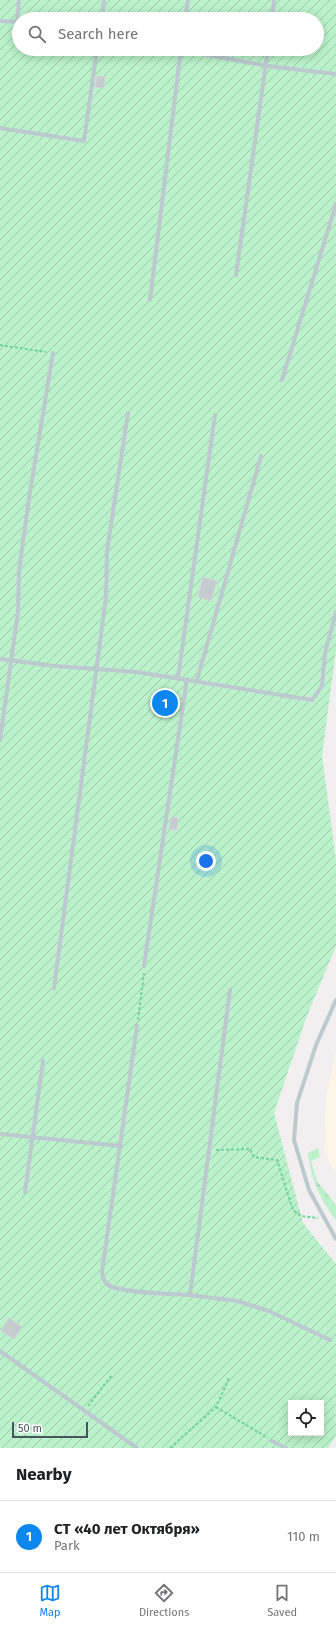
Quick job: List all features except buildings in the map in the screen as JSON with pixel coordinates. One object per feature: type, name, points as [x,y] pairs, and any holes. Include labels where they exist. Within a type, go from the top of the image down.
[{"type":"lane","points":[[18,12],[19,0]]},
{"type":"lane","points":[[103,12],[104,0]]},
{"type":"lane","points":[[186,12],[188,0]]},
{"type":"lane","points":[[273,12],[274,0]]},
{"type":"lane","points":[[0,21],[12,22]]},
{"type":"lane","points":[[0,128],[84,141],[96,56]]},
{"type":"lane","points":[[150,300],[180,56]]},
{"type":"lane","points":[[216,56],[267,66],[336,74]]},
{"type":"lane","points":[[236,275],[268,56]]},
{"type":"lane","points":[[282,380],[336,204]]},
{"type":"lane","points":[[0,740],[18,612],[19,571],[29,498],[53,353]]},
{"type":"lane","points":[[54,988],[106,597],[107,551],[128,413]]},
{"type":"lane","points":[[178,678],[215,415]]},
{"type":"lane","points":[[197,680],[260,456]]},
{"type":"lane","points":[[0,659],[55,666],[96,668],[197,680],[312,700],[322,686],[326,653],[336,612]]},
{"type":"lane","points":[[144,966],[187,679]]},
{"type":"lane","points":[[190,1295],[230,990]]},
{"type":"lane","points":[[336,1000],[316,1045],[297,1103],[294,1140],[309,1190],[336,1239]]},
{"type":"lane","points":[[137,1026],[102,1272],[103,1280],[109,1286],[125,1290],[190,1295],[237,1301],[269,1311],[330,1340]]},
{"type":"lane","points":[[25,1192],[44,1061]]},
{"type":"lane","points":[[0,1134],[121,1146]]},
{"type":"lane","points":[[0,1350],[86,1410],[137,1448]]},
{"type":"lane","points":[[272,1441],[286,1448]]},
{"type":"path","points":[[0,345],[53,353]]},
{"type":"path","points":[[137,1026],[144,966]]},
{"type":"path","points":[[209,1150],[250,1149],[254,1156],[277,1160],[294,1210],[301,1216],[325,1220]]},
{"type":"path","points":[[86,1410],[112,1375]]},
{"type":"path","points":[[170,1448],[216,1407],[229,1378]]},
{"type":"path","points":[[216,1407],[272,1441]]},
{"type":"shaded area","points":[[336,1051],[336,1174],[324,1150],[326,1096]]},
{"type":"green space","points":[[0,0],[336,0],[336,650],[322,756],[336,860],[336,946],[306,1018],[274,1113],[303,1223],[336,1264],[336,1436],[328,1448],[0,1448]]},
{"type":"green space","points":[[318,1148],[320,1157],[311,1161],[317,1181],[336,1205],[336,1220],[325,1205],[311,1172],[308,1153]]},
{"type":"place","name":"СТ «40 лет Октября»","points":[[165,703]]}]
